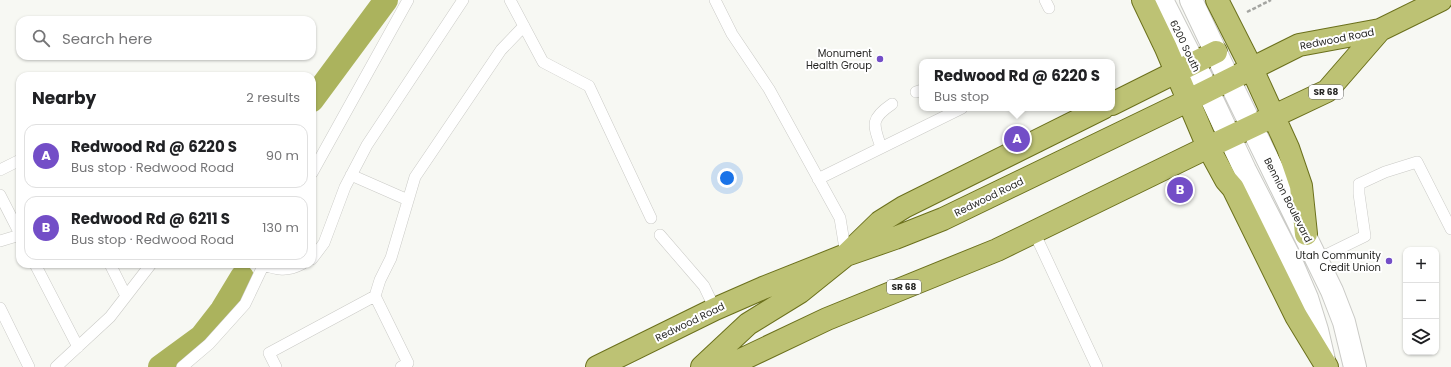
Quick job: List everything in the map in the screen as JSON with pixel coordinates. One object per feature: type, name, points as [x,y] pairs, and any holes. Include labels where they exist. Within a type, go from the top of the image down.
[{"type":"main road","points":[[1143,0],[1185,68],[1188,101],[1208,147],[1226,180],[1233,188],[1296,316],[1326,366]]},
{"type":"main road","points":[[1218,0],[1252,69],[1288,148],[1301,186],[1306,234]]},
{"type":"main road","name":"Redwood Road","points":[[597,367],[715,309],[846,255],[895,238],[943,218],[1188,101],[1299,45],[1380,30],[1441,0]]},
{"type":"main road","name":"Redwood Road","points":[[726,367],[827,319],[997,250],[1208,147],[1327,91],[1380,30]]},
{"type":"main road","points":[[1115,103],[1216,52]]},
{"type":"main road","points":[[702,367],[748,324],[800,292],[846,255],[880,222],[904,207],[1097,111]]},
{"type":"street","name":"6200 South","points":[[1162,0],[1185,68],[1208,91]]},
{"type":"street","points":[[1192,0],[1229,80]]},
{"type":"street","name":"Bennion Boulevard","points":[[1229,80],[1306,234],[1332,290],[1344,322],[1355,367]]},
{"type":"street","points":[[1208,91],[1229,137],[1288,254],[1307,298],[1326,366]]},
{"type":"lane","points":[[316,166],[408,0]]},
{"type":"lane","points":[[316,254],[324,243],[344,187],[368,145],[463,0]]},
{"type":"lane","points":[[510,0],[543,62],[589,86],[651,218]]},
{"type":"lane","points":[[714,0],[732,34],[769,89],[840,218],[846,255]]},
{"type":"lane","points":[[401,367],[408,363],[375,296],[380,280],[390,258],[415,177],[501,50],[524,26]]},
{"type":"lane","points":[[881,147],[874,127],[876,119],[881,112],[892,104]]},
{"type":"lane","points":[[818,179],[956,111]]},
{"type":"lane","points":[[0,170],[16,162]]},
{"type":"lane","points":[[1318,259],[1365,236],[1358,194],[1360,184],[1385,172],[1417,162],[1451,229]]},
{"type":"lane","points":[[352,175],[408,200]]},
{"type":"lane","points":[[0,195],[16,226]]},
{"type":"lane","points":[[1034,232],[1097,367]]},
{"type":"lane","points":[[0,241],[16,235]]},
{"type":"lane","points":[[660,235],[704,286],[715,309]]},
{"type":"lane","points":[[37,268],[78,347]]},
{"type":"lane","points":[[112,268],[126,296]]},
{"type":"lane","points":[[56,367],[110,317],[148,268]]},
{"type":"lane","points":[[182,367],[209,344],[245,304],[261,268]]},
{"type":"lane","points":[[274,268],[280,270],[294,268]]},
{"type":"lane","points":[[276,367],[269,352],[375,296]]},
{"type":"lane","points":[[0,308],[29,367]]},
{"type":"path","points":[[1241,15],[1272,0]]},
{"type":"waterway","points":[[316,95],[386,0]]},
{"type":"waterway","points":[[160,367],[201,337],[222,310],[242,277]]},
{"type":"place","name":"Monument Health Group","points":[[880,59]]},
{"type":"place","name":"Redwood Rd @ 6220 S","points":[[1017,139]]},
{"type":"place","name":"Redwood Rd @ 6211 S","points":[[1180,190]]},
{"type":"place","name":"Utah Community Credit Union","points":[[1389,261]]}]
